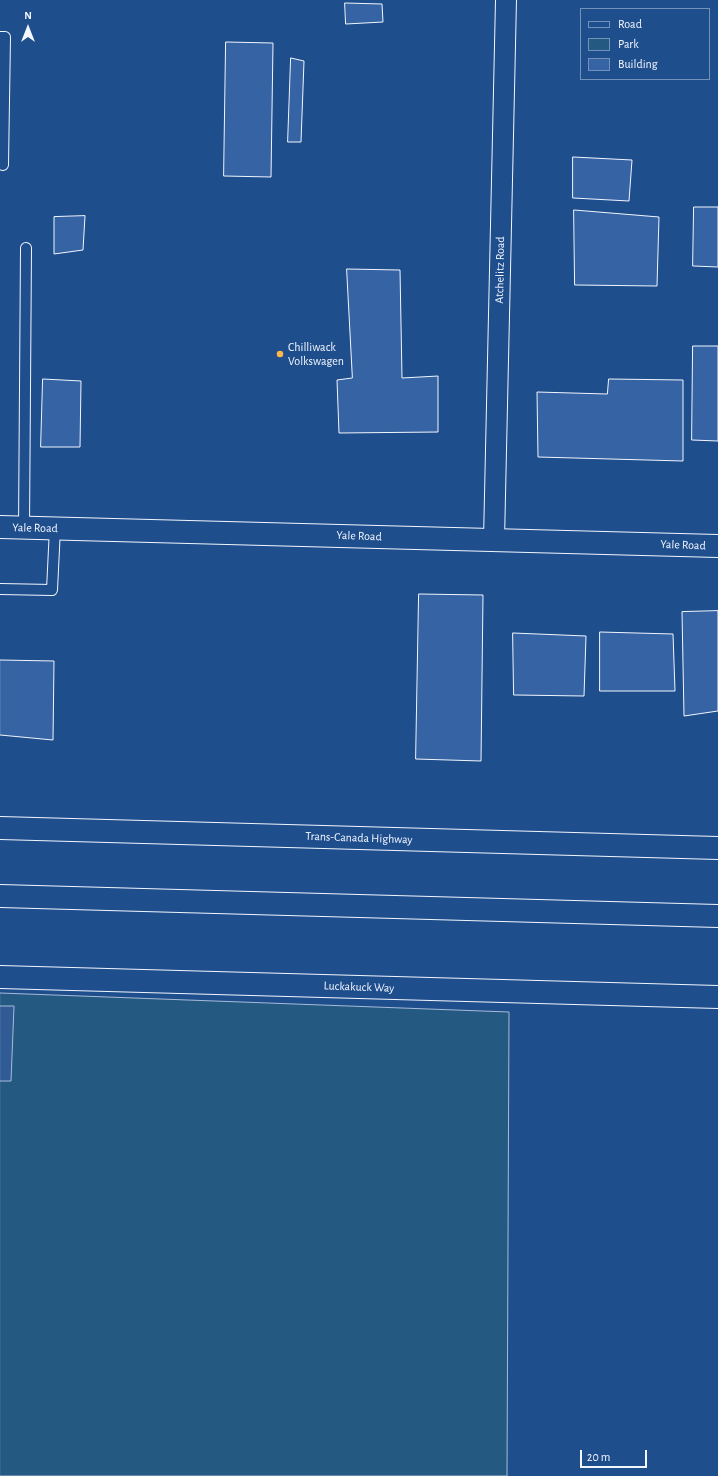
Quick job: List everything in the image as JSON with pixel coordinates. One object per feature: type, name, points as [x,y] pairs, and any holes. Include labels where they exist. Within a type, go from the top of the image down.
[{"type":"main road","name":"Yale Road","points":[[0,527],[718,546]]},
{"type":"main road","name":"Trans-Canada Highway","points":[[0,828],[718,848]]},
{"type":"main road","points":[[0,896],[718,916]]},
{"type":"main road","name":"Luckakuck Way","points":[[0,977],[718,997]]},
{"type":"street","name":"Atchelitz Road","points":[[494,540],[506,0]]},
{"type":"lane","points":[[0,37],[5,38],[3,164],[0,164]]},
{"type":"lane","points":[[24,527],[26,248]]},
{"type":"lane","points":[[0,589],[52,590],[55,528]]},
{"type":"green space","points":[[0,993],[509,1012],[507,1476],[0,1476]]},
{"type":"shaded area","points":[[0,1006],[14,1006],[11,1081],[0,1081]]},
{"type":"building","points":[[345,3],[382,4],[383,22],[346,24]]},
{"type":"building","points":[[226,42],[273,43],[271,177],[224,176]]},
{"type":"building","points":[[291,58],[304,61],[301,142],[288,142]]},
{"type":"building","points":[[573,157],[632,160],[629,201],[573,198]]},
{"type":"building","points":[[694,207],[718,207],[718,267],[693,266]]},
{"type":"building","points":[[574,210],[659,217],[657,286],[575,285]]},
{"type":"building","points":[[85,216],[83,250],[54,254],[54,217]]},
{"type":"building","points":[[347,269],[400,270],[402,378],[438,376],[438,432],[339,433],[337,380],[352,378]]},
{"type":"building","points":[[693,346],[718,346],[718,441],[692,440]]},
{"type":"building","points":[[43,379],[81,381],[80,447],[41,447]]},
{"type":"building","points":[[609,379],[683,380],[683,461],[538,457],[537,392],[607,394]]},
{"type":"building","points":[[419,594],[483,595],[481,761],[416,759]]},
{"type":"building","points":[[718,611],[718,711],[684,716],[682,612]]},
{"type":"building","points":[[600,632],[673,634],[675,691],[600,691]]},
{"type":"building","points":[[513,633],[586,636],[584,696],[514,695]]},
{"type":"building","points":[[0,660],[54,661],[53,740],[0,735]]},
{"type":"place","name":"Chilliwack Volkswagen","points":[[280,354]]}]
